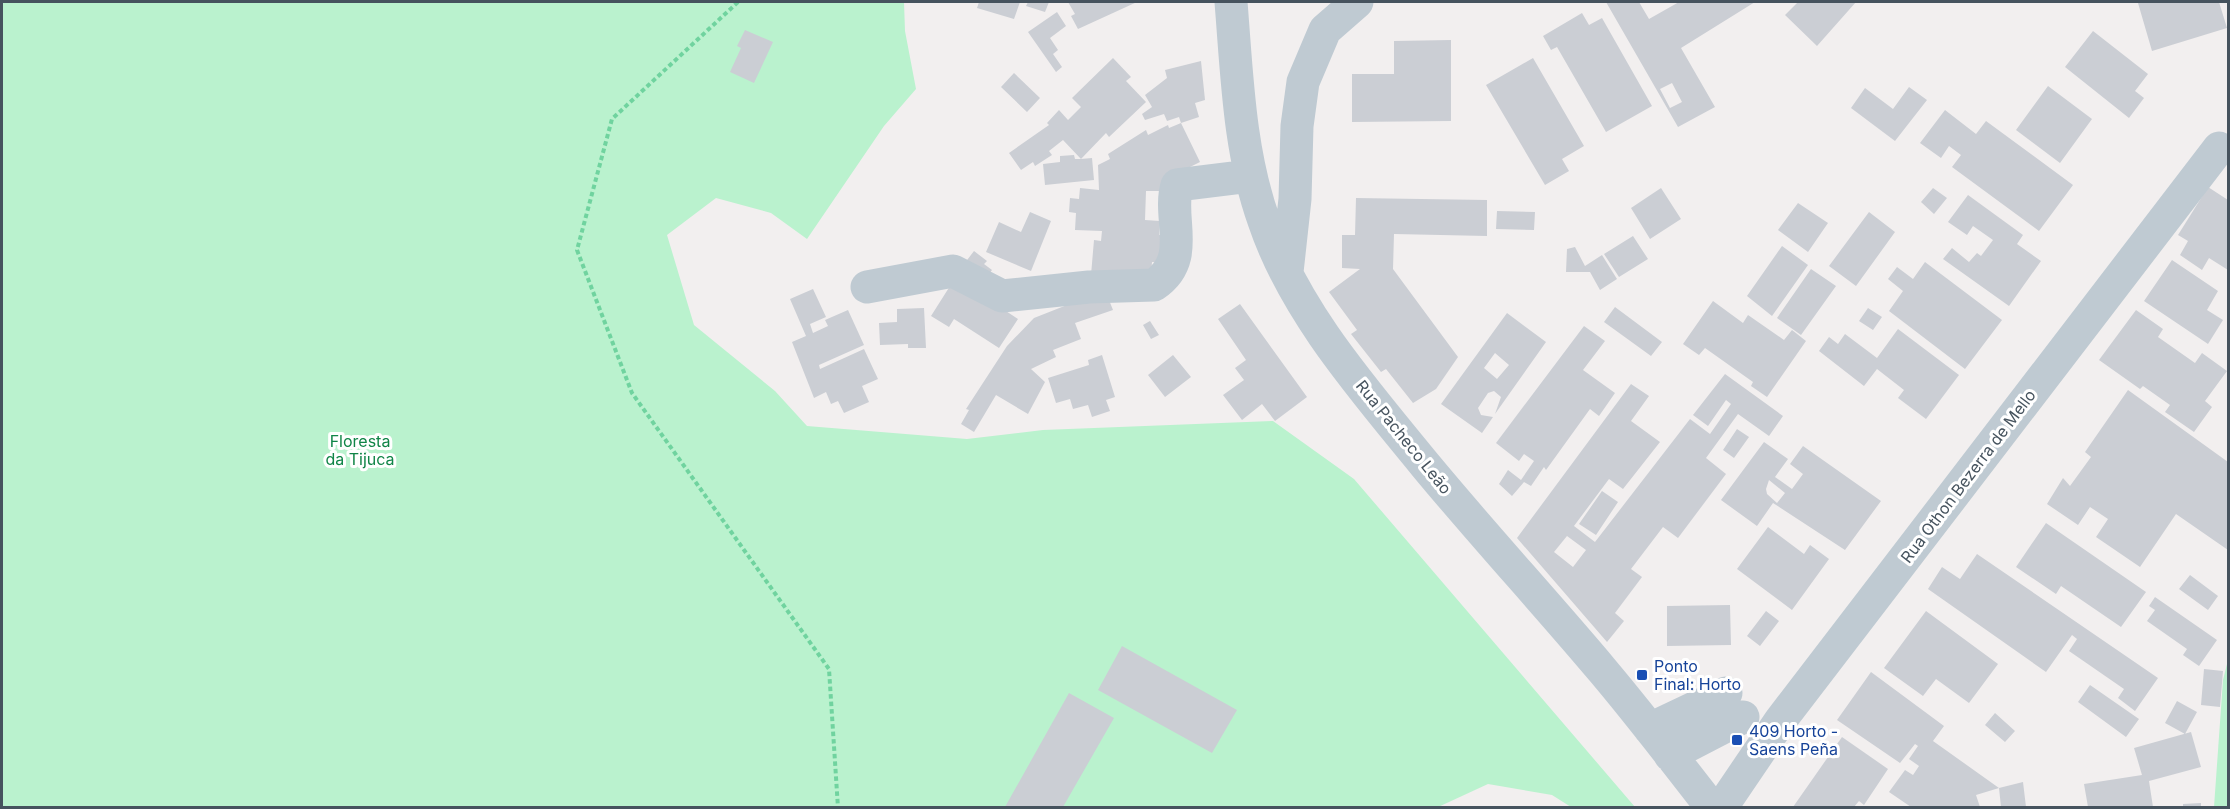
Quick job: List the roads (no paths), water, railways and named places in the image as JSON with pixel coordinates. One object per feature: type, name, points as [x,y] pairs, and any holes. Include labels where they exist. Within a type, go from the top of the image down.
[{"type":"street","name":"Rua Pacheco Leão","points":[[1231,2],[1240,107],[1250,176],[1264,224],[1287,274],[1327,340],[1401,435],[1650,729],[1712,807]]},
{"type":"street","points":[[1287,274],[1295,199],[1297,126],[1303,82],[1325,30],[1356,2]]},
{"type":"street","name":"Rua Othon Bezerra de Mello","points":[[1721,807],[1780,721],[2219,148]]},
{"type":"street","points":[[867,287],[953,271],[1002,296],[1089,287],[1155,285],[1162,280],[1176,255],[1176,187],[1182,183],[1250,176]]},
{"type":"street","points":[[1650,729],[1735,705],[1670,754]]},
{"type":"place","name":"Ponto Final: Horto","points":[[1642,675]]},
{"type":"place","name":"409 Horto - Saens Peña","points":[[1737,740]]},
{"type":"park label","name":"Floresta da Tijuca","points":[[360,450]]}]
